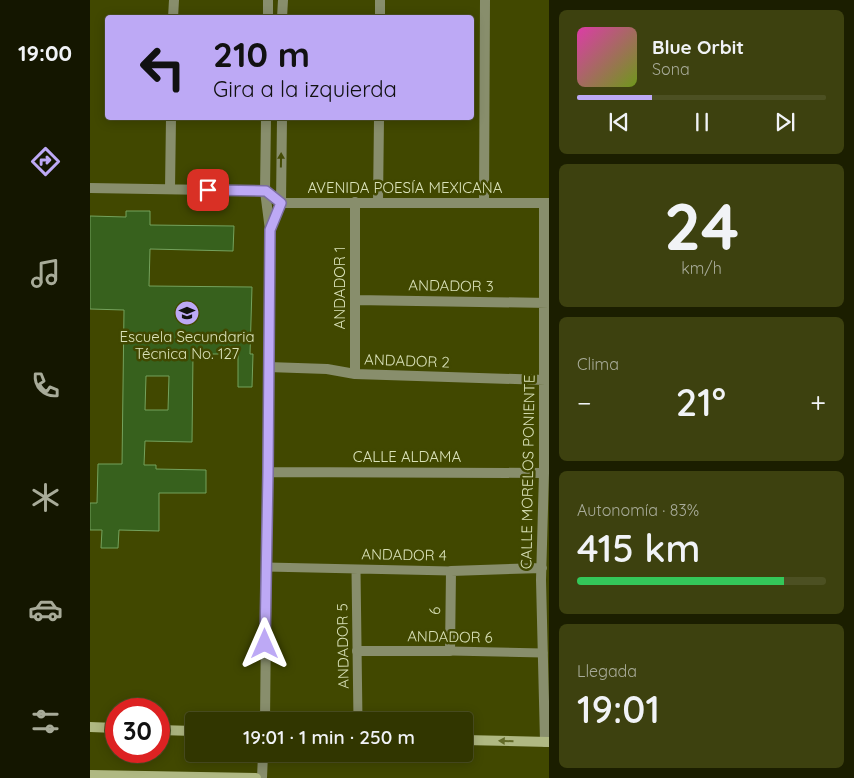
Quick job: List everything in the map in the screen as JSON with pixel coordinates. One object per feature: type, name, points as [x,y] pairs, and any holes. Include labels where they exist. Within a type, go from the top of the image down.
[{"type":"street","points":[[173,15],[174,0]]},
{"type":"street","points":[[268,0],[268,15]]},
{"type":"street","points":[[282,15],[283,0]]},
{"type":"street","points":[[380,0],[380,15]]},
{"type":"street","points":[[484,203],[486,0]]},
{"type":"street","points":[[170,189],[171,120]]},
{"type":"street","points":[[265,712],[270,230],[266,191],[266,120]]},
{"type":"street","points":[[270,230],[281,203],[282,120]]},
{"type":"street","points":[[378,202],[379,120]]},
{"type":"street","points":[[90,188],[266,191],[281,203]]},
{"type":"street","name":"ANDADOR 1","points":[[355,202],[355,374]]},
{"type":"street","name":"AVENIDA POESÍA MEXICANA","points":[[281,203],[546,203]]},
{"type":"street","name":"CALLE MORELOS PONIENTE","points":[[546,203],[547,303],[542,568],[545,580],[547,742]]},
{"type":"street","name":"ANDADOR 3","points":[[356,300],[547,303]]},
{"type":"street","name":"ANDADOR 2","points":[[268,367],[328,369],[355,374],[545,380]]},
{"type":"street","name":"CALLE ALDAMA","points":[[268,472],[544,473]]},
{"type":"street","name":"ANDADOR 4","points":[[451,571],[542,568]]},
{"type":"street","name":"6","points":[[450,651],[451,571]]},
{"type":"street","name":"ANDADOR 6","points":[[357,651],[450,651]]},
{"type":"street","points":[[90,728],[105,728]]},
{"type":"street","points":[[170,730],[185,731]]},
{"type":"street","points":[[473,740],[547,742]]},
{"type":"street","points":[[262,778],[263,762]]},
{"type":"street","points":[[93,776],[256,778]]},
{"type":"lane","name":"ANDADOR 4","points":[[266,567],[451,571]]},
{"type":"lane","name":"ANDADOR 5","points":[[356,570],[358,712]]},
{"type":"lane","name":"ANDADOR 6","points":[[450,651],[546,653]]},
{"type":"building","points":[[126,211],[150,211],[150,225],[234,226],[233,251],[150,249],[149,286],[252,287],[250,354],[253,354],[252,387],[238,387],[238,354],[193,354],[192,442],[145,441],[144,465],[156,465],[156,469],[206,470],[206,493],[159,493],[159,531],[119,530],[118,548],[101,548],[102,530],[90,530],[90,503],[97,503],[98,464],[122,464],[124,310],[90,309],[90,216],[126,217]],"holes":[[[146,376],[169,376],[168,410],[145,410]]]},
{"type":"place","name":"Escuela Secundaria Técnica No. 127","points":[[187,313]]},
{"type":"route","points":[[208,190],[266,191],[281,203],[270,230],[265,644]]}]
